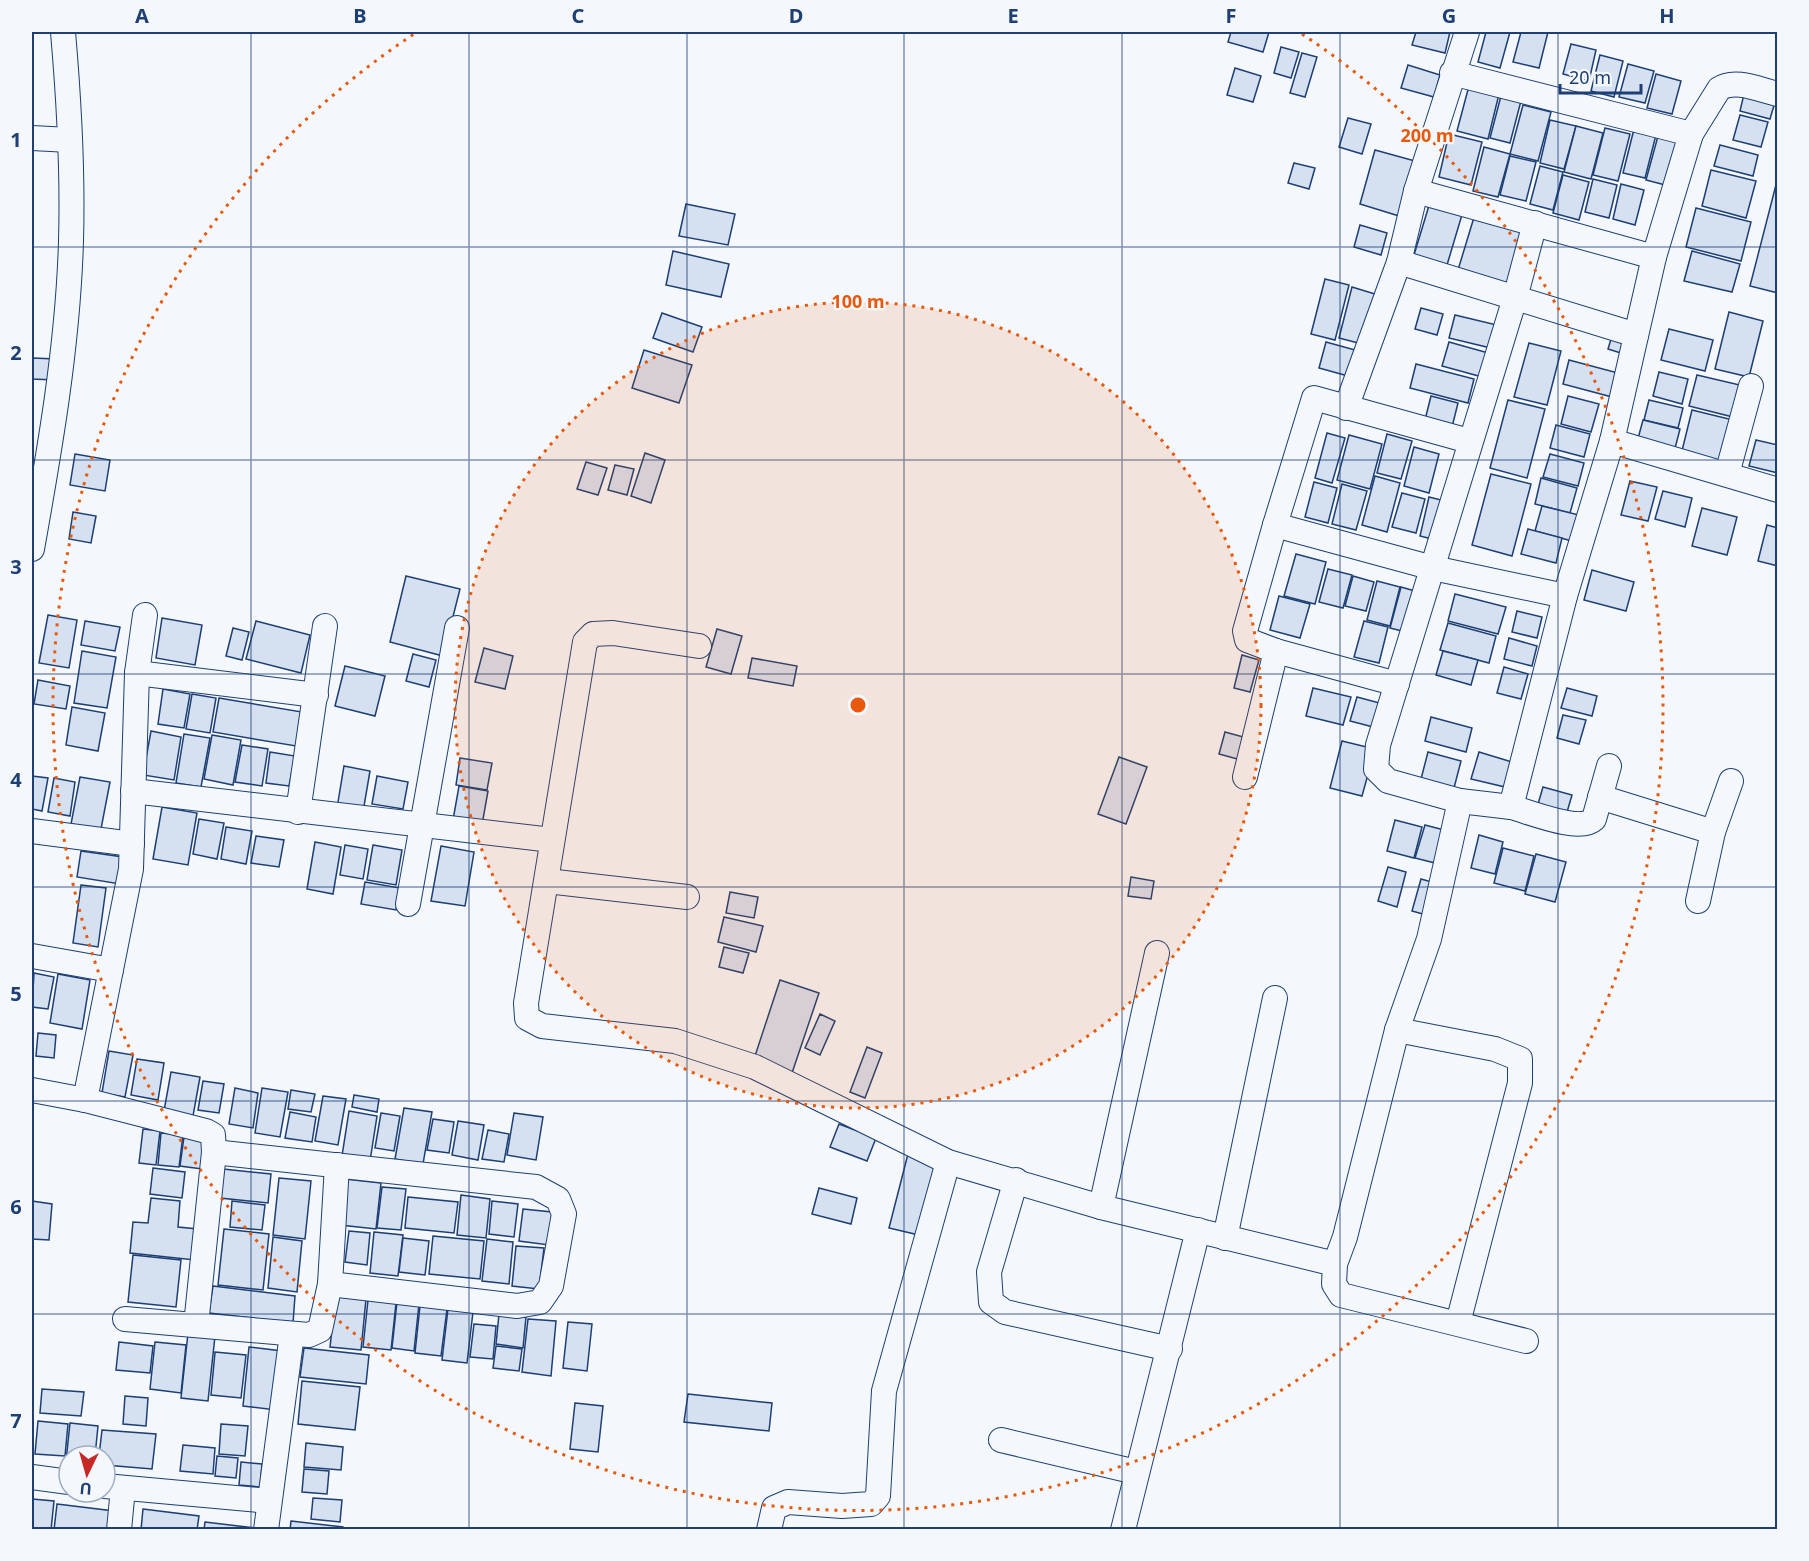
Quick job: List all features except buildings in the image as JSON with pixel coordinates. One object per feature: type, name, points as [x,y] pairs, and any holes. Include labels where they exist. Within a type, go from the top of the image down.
[{"type":"street","points":[[32,549],[40,449],[62,364],[70,253],[70,140],[63,32]]},
{"type":"street","points":[[1346,408],[1399,262],[1416,191],[1467,32]]},
{"type":"street","points":[[1452,73],[1691,134]]},
{"type":"street","points":[[1511,807],[1565,596],[1612,441],[1654,257],[1691,134],[1719,89],[1725,85],[1735,84],[1778,94]]},
{"type":"street","points":[[32,138],[70,140]]},
{"type":"street","points":[[1416,191],[1654,257]]},
{"type":"street","points":[[1535,223],[1515,298],[1469,441],[1433,568],[1378,744],[1376,769],[1388,781],[1460,801],[1511,807],[1584,825],[1594,819],[1609,766]]},
{"type":"street","points":[[1399,262],[1636,334]]},
{"type":"street","points":[[1727,474],[1751,386]]},
{"type":"street","points":[[1397,684],[1276,651],[1247,640],[1245,632],[1275,525],[1314,398],[1469,441]]},
{"type":"street","points":[[1612,441],[1778,490]]},
{"type":"street","points":[[1275,525],[1433,568],[1565,596]]},
{"type":"street","points":[[85,1100],[131,869],[137,673],[145,615]]},
{"type":"street","points":[[298,812],[325,626]]},
{"type":"street","points":[[408,904],[457,628]]},
{"type":"street","points":[[699,646],[613,633],[593,634],[585,642],[526,1003],[527,1018],[542,1026],[675,1041],[755,1067],[948,1162],[1016,1180],[1101,1207],[1335,1264]]},
{"type":"street","points":[[1245,777],[1276,651]]},
{"type":"street","points":[[137,673],[316,694]]},
{"type":"street","points":[[1698,901],[1713,832],[1731,781]]},
{"type":"street","points":[[134,791],[552,840]]},
{"type":"street","points":[[1600,797],[1713,832]]},
{"type":"street","points":[[1460,801],[1429,939],[1397,1030],[1345,1237],[1335,1264],[1334,1284],[1341,1294],[1526,1341]]},
{"type":"street","points":[[32,831],[132,844]]},
{"type":"street","points":[[547,881],[687,897]]},
{"type":"street","points":[[1101,1207],[1157,953]]},
{"type":"street","points":[[32,956],[111,970]]},
{"type":"street","points":[[1225,1238],[1275,998]]},
{"type":"street","points":[[1397,1030],[1495,1049],[1520,1059],[1520,1083],[1458,1323]]},
{"type":"street","points":[[32,1090],[85,1100],[206,1131],[213,1135],[214,1152],[196,1325]]},
{"type":"street","points":[[214,1152],[536,1187],[558,1199],[564,1214],[551,1286],[540,1302],[517,1306],[330,1284]]},
{"type":"street","points":[[769,1530],[774,1508],[788,1502],[842,1506],[871,1504],[878,1496],[884,1391],[948,1162]]},
{"type":"street","points":[[125,1319],[309,1335],[320,1330],[330,1284],[337,1165]]},
{"type":"street","points":[[1016,1180],[989,1272],[991,1302],[1005,1312],[1170,1349]]},
{"type":"street","points":[[1123,1530],[1198,1230]]},
{"type":"street","points":[[266,1530],[292,1334]]},
{"type":"street","points":[[1001,1440],[1137,1472]]},
{"type":"street","points":[[32,1477],[57,1480]]},
{"type":"street","points":[[117,1487],[269,1501]]},
{"type":"street","points":[[116,1504],[119,1530]]}]
